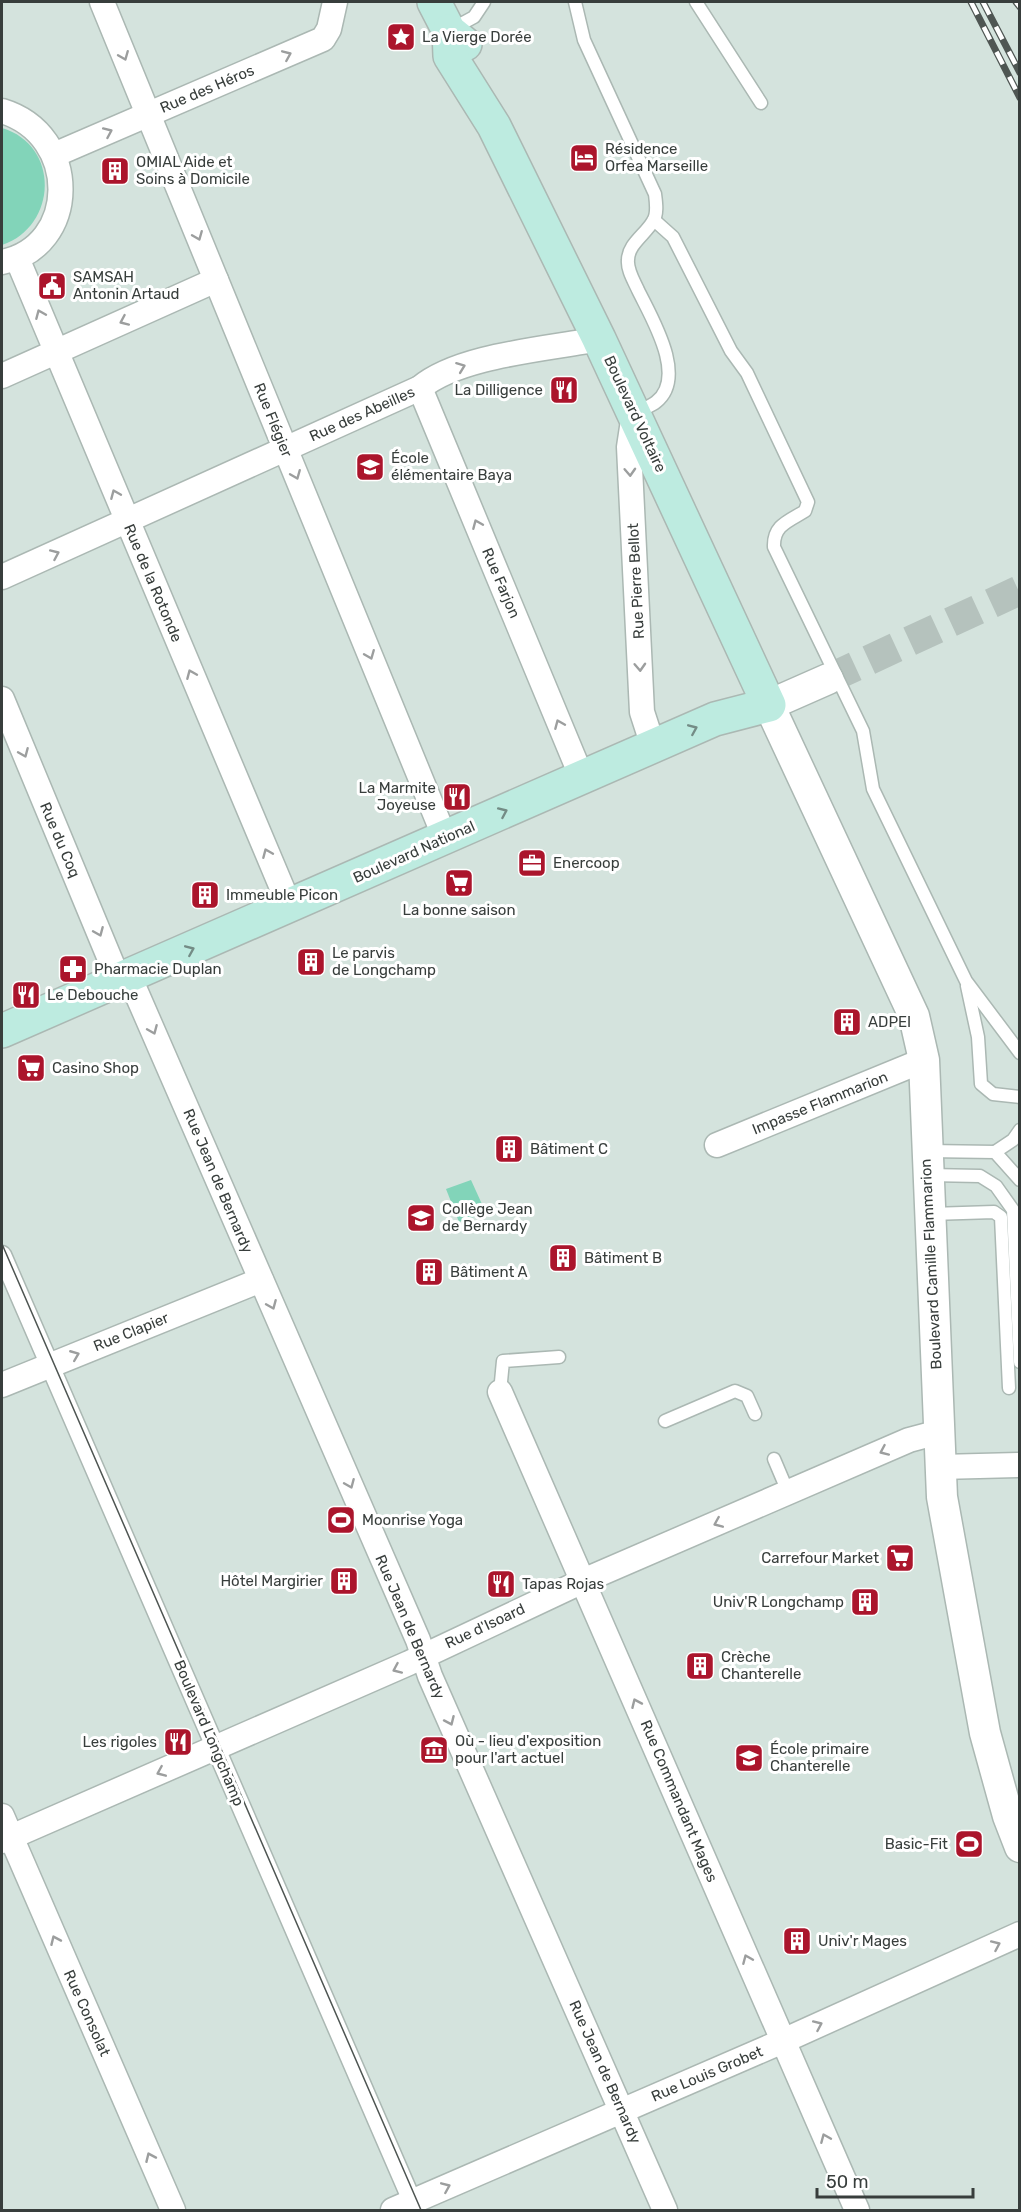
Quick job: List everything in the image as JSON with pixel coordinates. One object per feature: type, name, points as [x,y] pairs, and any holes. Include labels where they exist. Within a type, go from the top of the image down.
[{"type":"main road","name":"Boulevard Voltaire","points":[[434,2],[449,31],[470,49],[491,100],[494,126],[599,339],[769,705]]},
{"type":"main road","name":"Boulevard National","points":[[2,1031],[290,907],[653,746],[724,716],[769,705]]},
{"type":"street","name":"Rue Flégier","points":[[102,2],[445,838]]},
{"type":"street","name":"Rue des Héros","points":[[54,155],[323,39],[329,29],[335,2]]},
{"type":"street","points":[[2,111],[15,115],[33,126],[54,155],[60,175],[58,208],[42,237],[9,260]]},
{"type":"street","name":"Rue de la Rotonde","points":[[9,260],[56,352],[290,907]]},
{"type":"street","points":[[2,376],[216,279]]},
{"type":"street","name":"Rue des Abeilles","points":[[2,577],[420,388],[432,378],[469,364],[599,339]]},
{"type":"street","name":"Rue Farjon","points":[[420,388],[582,778]]},
{"type":"street","name":"Rue Pierre Bellot","points":[[634,414],[629,447],[642,712],[653,746]]},
{"type":"street","name":"Boulevard National","points":[[769,705],[828,679]]},
{"type":"street","name":"Rue du Coq","points":[[2,699],[124,978]]},
{"type":"street","name":"Boulevard Camille Flammarion","points":[[769,705],[914,1016],[924,1060],[942,1497],[985,1733],[1008,1816],[1020,1847]]},
{"type":"street","name":"Rue Jean de Bernardy","points":[[124,978],[261,1280],[665,2211]]},
{"type":"street","name":"Impasse Flammarion","points":[[717,1145],[924,1060]]},
{"type":"street","name":"Boulevard Longchamp","points":[[2,1255],[216,1749],[407,2208]]},
{"type":"street","name":"Rue Clapier","points":[[2,1385],[261,1280]]},
{"type":"street","name":"Rue Commandant Mages","points":[[500,1392],[857,2211]]},
{"type":"street","name":"Rue d'Isoard","points":[[5,1831],[216,1749],[583,1581],[909,1440],[939,1432]]},
{"type":"street","points":[[940,1467],[1020,1465]]},
{"type":"street","name":"Rue Consolat","points":[[5,1831],[173,2211]]},
{"type":"street","name":"Rue Louis Grobet","points":[[407,2208],[1020,1934]]},
{"type":"lane","points":[[449,31],[474,17],[484,2]]},
{"type":"lane","points":[[575,2],[584,40],[651,184],[656,207],[654,220],[631,249],[628,259],[631,275],[663,344],[669,368],[668,380],[665,392],[657,402],[634,414]]},
{"type":"lane","points":[[696,2],[761,103]]},
{"type":"lane","points":[[654,220],[673,237],[731,351],[747,373],[808,502],[806,511],[779,526],[773,535],[774,547],[863,731],[873,789],[966,981],[1020,1053]]},
{"type":"lane","points":[[966,981],[978,1036],[981,1084],[993,1094],[1020,1097]]},
{"type":"lane","points":[[927,1163],[995,1152],[1013,1140],[1020,1130]]},
{"type":"lane","points":[[995,1152],[1020,1180]]},
{"type":"lane","points":[[927,1163],[980,1176],[996,1186],[1013,1210],[1020,1362]]},
{"type":"lane","points":[[929,1214],[994,1212],[1001,1217],[1009,1388]]},
{"type":"lane","points":[[500,1392],[503,1361],[559,1358]]},
{"type":"lane","points":[[665,1421],[735,1391],[747,1396],[755,1414]]},
{"type":"lane","points":[[774,1459],[788,1492]]},
{"type":"green space","points":[[2,128],[21,137],[34,151],[42,167],[45,186],[42,204],[34,221],[20,235],[2,245]]},
{"type":"green space","points":[[471,1180],[486,1213],[459,1222],[446,1189]]},
{"type":"tunnel","points":[[828,679],[1020,590]]},
{"type":"tram line","points":[[2,1244],[421,2210]]},
{"type":"railway","points":[[971,2],[1020,98]]},
{"type":"railway","points":[[983,2],[1020,73]]},
{"type":"railway","points":[[1016,2],[1020,7]]},
{"type":"place","name":"La Vierge Dorée","points":[[401,37]]},
{"type":"place","name":"Résidence Orfea Marseille","points":[[584,158]]},
{"type":"place","name":"OMIAL Aide et Soins à Domicile","points":[[115,171]]},
{"type":"place","name":"SAMSAH Antonin Artaud","points":[[52,286]]},
{"type":"place","name":"La Dilligence","points":[[564,390]]},
{"type":"place","name":"École élémentaire Baya","points":[[370,467]]},
{"type":"place","name":"La Marmite Joyeuse","points":[[457,797]]},
{"type":"place","name":"Enercoop","points":[[532,863]]},
{"type":"place","name":"La bonne saison","points":[[459,883]]},
{"type":"place","name":"Immeuble Picon","points":[[205,895]]},
{"type":"place","name":"Le parvis de Longchamp","points":[[311,962]]},
{"type":"place","name":"Pharmacie Duplan","points":[[73,969]]},
{"type":"place","name":"Le Debouche","points":[[26,995]]},
{"type":"place","name":"ADPEI","points":[[847,1022]]},
{"type":"place","name":"Casino Shop","points":[[31,1068]]},
{"type":"place","name":"Bâtiment C","points":[[509,1149]]},
{"type":"place","name":"Collège Jean de Bernardy","points":[[421,1218]]},
{"type":"place","name":"Bâtiment B","points":[[563,1258]]},
{"type":"place","name":"Bâtiment A","points":[[429,1272]]},
{"type":"place","name":"Moonrise Yoga","points":[[341,1520]]},
{"type":"place","name":"Carrefour Market","points":[[900,1558]]},
{"type":"place","name":"Hôtel Margirier","points":[[344,1581]]},
{"type":"place","name":"Tapas Rojas","points":[[501,1584]]},
{"type":"place","name":"Univ'R Longchamp","points":[[865,1602]]},
{"type":"place","name":"Crèche Chanterelle","points":[[700,1666]]},
{"type":"place","name":"Les rigoles","points":[[178,1742]]},
{"type":"place","name":"Où - lieu d'exposition pour l'art actuel","points":[[434,1750]]},
{"type":"place","name":"École primaire Chanterelle","points":[[749,1758]]},
{"type":"place","name":"Basic-Fit","points":[[969,1844]]},
{"type":"place","name":"Univ'r Mages","points":[[797,1941]]}]
